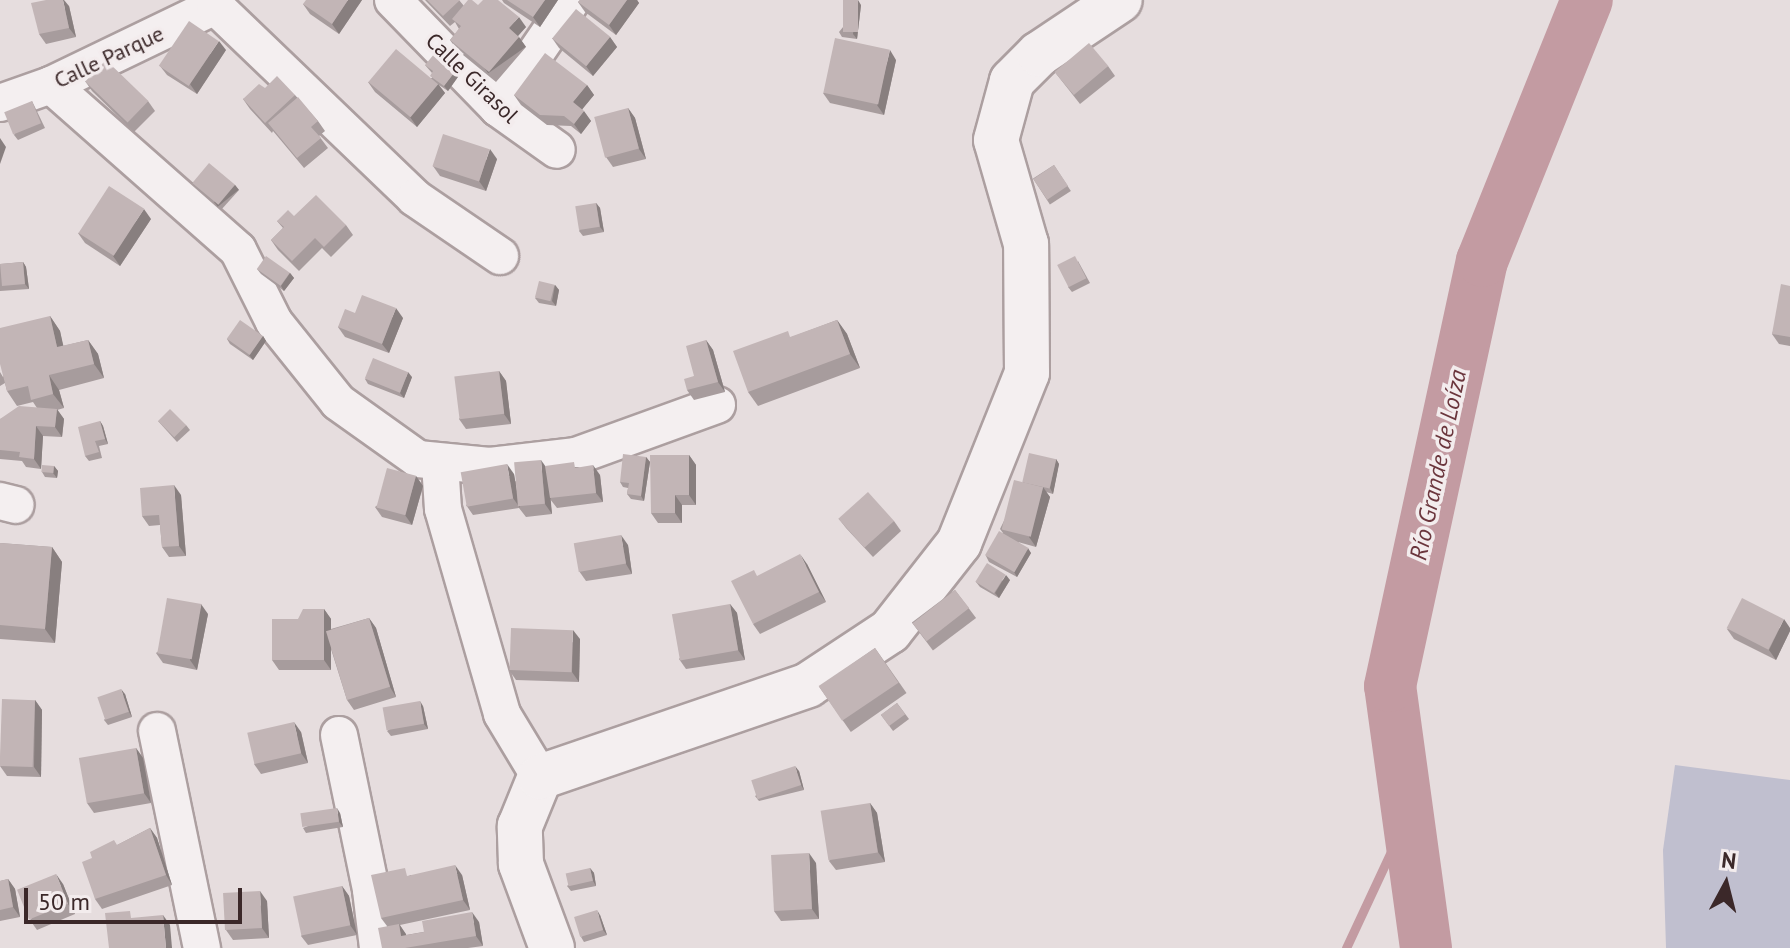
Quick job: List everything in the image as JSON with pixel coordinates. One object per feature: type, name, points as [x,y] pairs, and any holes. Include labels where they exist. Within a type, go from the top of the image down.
[{"type":"street","name":"Calle Girasol","points":[[393,0],[498,108],[557,150]]},
{"type":"street","points":[[498,108],[572,0]]},
{"type":"street","points":[[552,948],[521,864],[520,826],[540,777],[808,685],[890,631],[959,543],[1027,373],[1026,244],[996,140],[1012,81],[1039,54],[1120,0]]},
{"type":"street","name":"Calle Parque","points":[[0,103],[51,85],[215,6],[415,198],[500,256]]},
{"type":"street","points":[[51,85],[238,250],[274,322],[338,402],[418,459],[490,466],[576,456],[717,405]]},
{"type":"street","points":[[440,463],[443,509],[502,714],[540,777]]},
{"type":"street","points":[[157,731],[202,948]]},
{"type":"street","points":[[339,735],[371,890],[378,948]]},
{"type":"shaded area","points":[[1675,765],[1790,780],[1790,948],[1666,948],[1663,850]]},
{"type":"building","points":[[63,0],[69,28],[39,34],[31,3]]},
{"type":"building","points":[[306,0],[348,0],[332,24],[303,4]]},
{"type":"building","points":[[427,0],[460,0],[443,16]]},
{"type":"building","points":[[468,0],[478,5],[483,0],[498,0],[519,17],[509,28],[519,37],[489,72],[450,40],[461,26],[452,19]]},
{"type":"building","points":[[507,0],[545,0],[533,17]]},
{"type":"building","points":[[627,0],[609,25],[578,2]]},
{"type":"building","points":[[843,0],[858,0],[858,32],[843,32]]},
{"type":"building","points":[[576,9],[610,37],[586,66],[552,39]]},
{"type":"building","points":[[189,21],[219,41],[189,86],[159,66]]},
{"type":"building","points":[[835,38],[890,50],[878,104],[823,93]]},
{"type":"building","points":[[1089,43],[1108,66],[1074,95],[1055,72]]},
{"type":"building","points":[[396,49],[438,84],[410,117],[368,82]]},
{"type":"building","points":[[435,53],[457,69],[444,86],[430,76],[433,71],[425,65]]},
{"type":"building","points":[[545,53],[587,85],[573,102],[584,111],[574,124],[564,116],[540,115],[514,95]]},
{"type":"building","points":[[106,60],[148,101],[128,123],[85,82]]},
{"type":"building","points":[[277,76],[295,95],[265,123],[243,99],[259,84],[265,88]]},
{"type":"building","points":[[298,97],[318,121],[311,127],[321,138],[297,158],[268,123]]},
{"type":"building","points":[[32,101],[41,123],[13,134],[4,112]]},
{"type":"building","points":[[628,108],[639,149],[605,158],[594,117]]},
{"type":"building","points":[[443,134],[490,149],[479,181],[432,166]]},
{"type":"building","points":[[209,163],[235,185],[218,205],[192,183]]},
{"type":"building","points":[[1054,165],[1068,186],[1047,200],[1033,179]]},
{"type":"building","points":[[109,186],[144,209],[114,256],[79,233]]},
{"type":"building","points":[[316,195],[346,225],[324,247],[315,238],[292,261],[271,240],[284,227],[277,221],[288,210],[294,216]]},
{"type":"building","points":[[596,203],[600,227],[579,230],[575,206]]},
{"type":"building","points":[[266,256],[290,273],[281,286],[257,269]]},
{"type":"building","points":[[1075,256],[1086,278],[1069,287],[1057,265]]},
{"type":"building","points":[[23,262],[25,284],[2,286],[0,264]]},
{"type":"building","points":[[539,281],[555,285],[550,301],[535,297]]},
{"type":"building","points":[[1781,284],[1790,286],[1790,337],[1772,334]]},
{"type":"building","points":[[362,295],[396,308],[382,344],[338,327],[345,309],[355,313]]},
{"type":"building","points":[[50,316],[57,347],[88,340],[94,364],[49,375],[53,394],[31,400],[28,386],[7,391],[0,364],[0,328]]},
{"type":"building","points":[[240,320],[263,336],[250,355],[227,339]]},
{"type":"building","points":[[837,320],[850,354],[748,392],[733,351],[788,331],[790,337]]},
{"type":"building","points":[[706,340],[718,382],[687,390],[684,379],[694,376],[686,346]]},
{"type":"building","points":[[373,358],[408,372],[400,393],[365,378]]},
{"type":"building","points":[[499,371],[504,414],[460,419],[454,376]]},
{"type":"building","points":[[19,406],[57,409],[55,427],[36,426],[34,459],[19,457],[20,452],[0,450],[0,419]]},
{"type":"building","points":[[170,409],[186,425],[174,437],[158,421]]},
{"type":"building","points":[[100,421],[105,439],[95,441],[99,452],[85,456],[78,427]]},
{"type":"building","points":[[1029,453],[1056,459],[1050,489],[1022,482]]},
{"type":"building","points":[[623,454],[646,457],[641,496],[627,494],[629,483],[620,482]]},
{"type":"building","points":[[650,455],[689,455],[689,495],[675,495],[675,513],[651,513]]},
{"type":"building","points":[[541,460],[545,504],[518,506],[514,462]]},
{"type":"building","points":[[574,462],[575,468],[593,465],[596,493],[550,498],[545,466]]},
{"type":"building","points":[[507,464],[513,498],[467,507],[461,472]]},
{"type":"building","points":[[42,465],[54,466],[53,473],[41,472]]},
{"type":"building","points":[[387,468],[416,476],[405,515],[376,508]]},
{"type":"building","points":[[1014,480],[1043,487],[1031,537],[1002,529]]},
{"type":"building","points":[[174,485],[179,546],[162,547],[159,515],[142,516],[140,488]]},
{"type":"building","points":[[868,492],[894,521],[864,548],[838,519]]},
{"type":"building","points":[[999,531],[1028,548],[1014,572],[985,555]]},
{"type":"building","points":[[621,535],[626,564],[579,572],[574,543]]},
{"type":"building","points":[[0,543],[52,547],[45,629],[0,625]]},
{"type":"building","points":[[800,554],[819,592],[753,624],[731,581],[754,570],[757,576]]},
{"type":"building","points":[[987,563],[1006,575],[994,593],[975,582]]},
{"type":"building","points":[[955,590],[969,608],[927,641],[912,623]]},
{"type":"building","points":[[167,598],[201,604],[192,659],[157,653]]},
{"type":"building","points":[[1742,598],[1784,619],[1768,650],[1727,628]]},
{"type":"building","points":[[730,604],[738,650],[680,661],[672,614]]},
{"type":"building","points":[[303,609],[324,609],[324,660],[272,660],[272,619],[298,619]]},
{"type":"building","points":[[369,618],[390,687],[347,700],[326,631]]},
{"type":"building","points":[[511,628],[573,630],[571,672],[510,670]]},
{"type":"building","points":[[875,648],[898,683],[842,721],[819,686]]},
{"type":"building","points":[[121,689],[129,712],[105,720],[97,697]]},
{"type":"building","points":[[2,699],[35,700],[33,767],[0,766]]},
{"type":"building","points":[[420,701],[424,724],[387,730],[383,708]]},
{"type":"building","points":[[897,703],[905,714],[889,726],[881,715]]},
{"type":"building","points":[[294,722],[301,753],[254,764],[247,733]]},
{"type":"building","points":[[136,748],[144,793],[87,803],[79,758]]},
{"type":"building","points":[[795,766],[801,785],[757,799],[751,780]]},
{"type":"building","points":[[870,803],[878,852],[828,860],[821,811]]},
{"type":"building","points":[[337,808],[339,822],[302,827],[300,813]]},
{"type":"building","points":[[150,828],[166,875],[95,899],[82,862],[92,858],[90,852],[114,840],[117,845]]},
{"type":"building","points":[[809,853],[812,909],[774,911],[771,855]]},
{"type":"building","points":[[455,865],[463,900],[381,918],[371,875],[405,868],[407,876]]},
{"type":"building","points":[[590,868],[593,881],[569,886],[566,874]]},
{"type":"building","points":[[56,874],[68,904],[29,919],[17,890]]},
{"type":"building","points":[[8,879],[13,907],[0,910],[0,881]]},
{"type":"building","points":[[342,886],[350,925],[301,936],[293,896]]},
{"type":"building","points":[[260,891],[262,928],[225,930],[223,893]]},
{"type":"building","points":[[597,910],[603,930],[580,937],[574,917]]},
{"type":"building","points":[[130,911],[131,918],[163,915],[166,948],[109,948],[105,913]]},
{"type":"building","points":[[472,912],[476,936],[405,948],[382,948],[378,928],[399,924],[401,936],[424,932],[422,921]]},
{"type":"waterway","name":"Río Grande de Loíza","points":[[1426,948],[1390,686],[1482,261],[1587,0]]},
{"type":"waterway","points":[[1346,948],[1394,845],[1405,796]]}]
